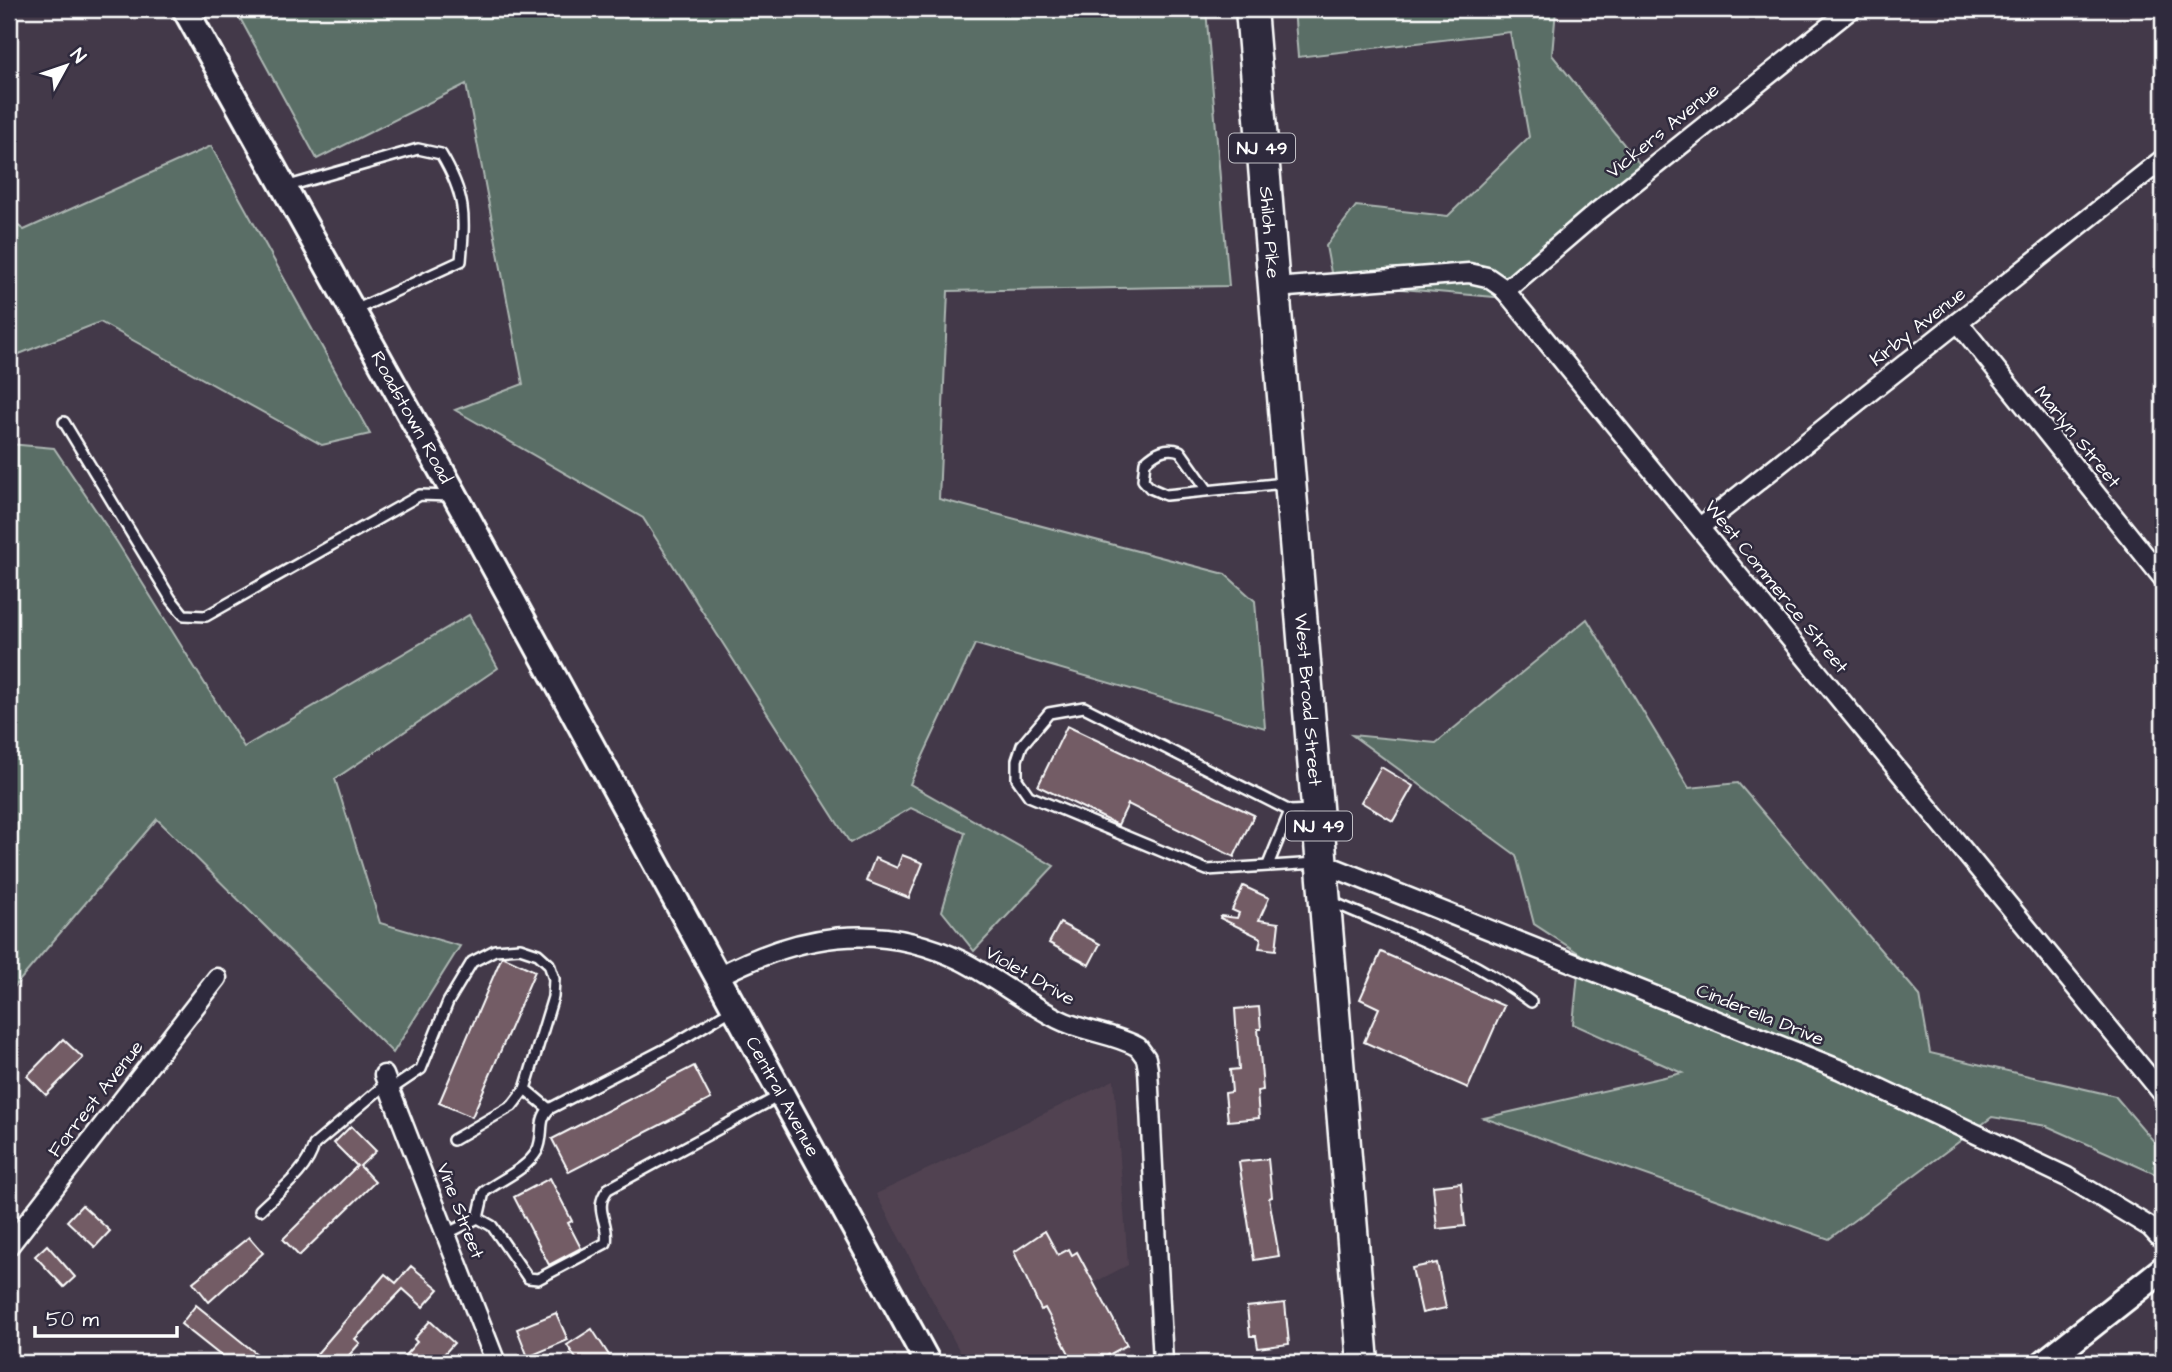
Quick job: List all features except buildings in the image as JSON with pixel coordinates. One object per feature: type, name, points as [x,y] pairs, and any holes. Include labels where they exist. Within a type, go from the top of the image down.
[{"type":"highway","name":"Shiloh Pike","points":[[1251,9],[1275,288]]},
{"type":"highway","name":"West Broad Street","points":[[1275,288],[1290,482],[1304,811],[1322,863],[1363,1363]]},
{"type":"main road","name":"Roadstown Road","points":[[185,9],[636,828]]},
{"type":"main road","name":"Central Avenue","points":[[636,828],[928,1363]]},
{"type":"main road","points":[[2049,1359],[2163,1269]]},
{"type":"street","name":"Vickers Avenue","points":[[1505,291],[1597,212],[1851,9]]},
{"type":"street","name":"Kirby Avenue","points":[[1700,527],[2163,159]]},
{"type":"street","name":"West Commerce Street","points":[[1275,288],[1469,273],[1486,277],[1505,291],[2163,1094]]},
{"type":"street","name":"Marlyn Street","points":[[1958,322],[2163,579]]},
{"type":"street","name":"Cinderella Drive","points":[[1322,863],[1841,1070],[2067,1177],[2150,1227],[2163,1241]]},
{"type":"street","name":"Violet Drive","points":[[717,977],[751,959],[802,942],[863,936],[890,938],[963,961],[1062,1021],[1138,1048],[1146,1058],[1148,1069],[1163,1363]]},
{"type":"street","name":"Forrest Avenue","points":[[9,1246],[217,978]]},
{"type":"street","name":"Vine Street","points":[[387,1082],[496,1363]]},
{"type":"lane","points":[[283,187],[418,149],[441,154],[450,169],[465,212],[461,261],[353,311]]},
{"type":"lane","points":[[64,422],[170,599],[184,615],[206,616],[420,495],[456,497]]},
{"type":"lane","points":[[1207,489],[1180,451],[1164,450],[1145,462],[1143,480],[1158,493],[1181,494],[1207,489],[1290,482]]},
{"type":"lane","points":[[1268,865],[1304,811],[1084,707],[1049,713],[1022,745],[1017,760],[1017,779],[1029,796],[1207,870],[1322,863]]},
{"type":"lane","points":[[1325,899],[1468,962],[1505,982],[1531,1002]]},
{"type":"lane","points":[[260,1210],[302,1169],[311,1158],[314,1145],[387,1082],[421,1069],[448,1002],[472,962],[495,950],[520,948],[538,954],[549,964],[554,979],[553,997],[525,1089],[512,1106],[453,1140]]},
{"type":"lane","points":[[478,1218],[484,1192],[529,1163],[538,1148],[541,1117],[549,1109],[671,1046],[734,1008]]},
{"type":"lane","points":[[525,1089],[549,1109]]},
{"type":"lane","points":[[478,1218],[492,1226],[528,1278],[538,1279],[606,1242],[608,1232],[600,1212],[603,1196],[608,1189],[781,1095]]},
{"type":"lane","points":[[446,1234],[478,1218]]},
{"type":"shaded area","points":[[1114,1080],[1128,1265],[1093,1283],[1129,1350],[1105,1363],[966,1363],[876,1194]]},
{"type":"green space","points":[[235,9],[1206,9],[1229,286],[948,291],[939,499],[1225,574],[1255,601],[1265,728],[975,644],[910,784],[1054,866],[974,951],[942,911],[965,833],[911,808],[850,843],[643,518],[455,410],[523,384],[466,84],[317,159]]},
{"type":"green space","points":[[1294,9],[1556,9],[1552,55],[1651,178],[1506,298],[1333,283],[1326,246],[1356,206],[1448,216],[1529,137],[1510,32],[1298,57]]},
{"type":"green space","points":[[211,146],[370,434],[322,445],[100,322],[9,358],[9,219],[24,230]]},
{"type":"green space","points":[[9,444],[54,448],[117,542],[244,747],[469,615],[498,668],[335,779],[380,923],[460,946],[393,1053],[157,819],[9,993]]},
{"type":"green space","points":[[1587,619],[1689,788],[1738,783],[1920,996],[1930,1053],[2115,1096],[2163,1152],[2162,1177],[2047,1126],[1992,1117],[1829,1239],[1484,1118],[1682,1073],[1573,1024],[1580,954],[1534,924],[1516,855],[1352,735],[1436,743]]}]
